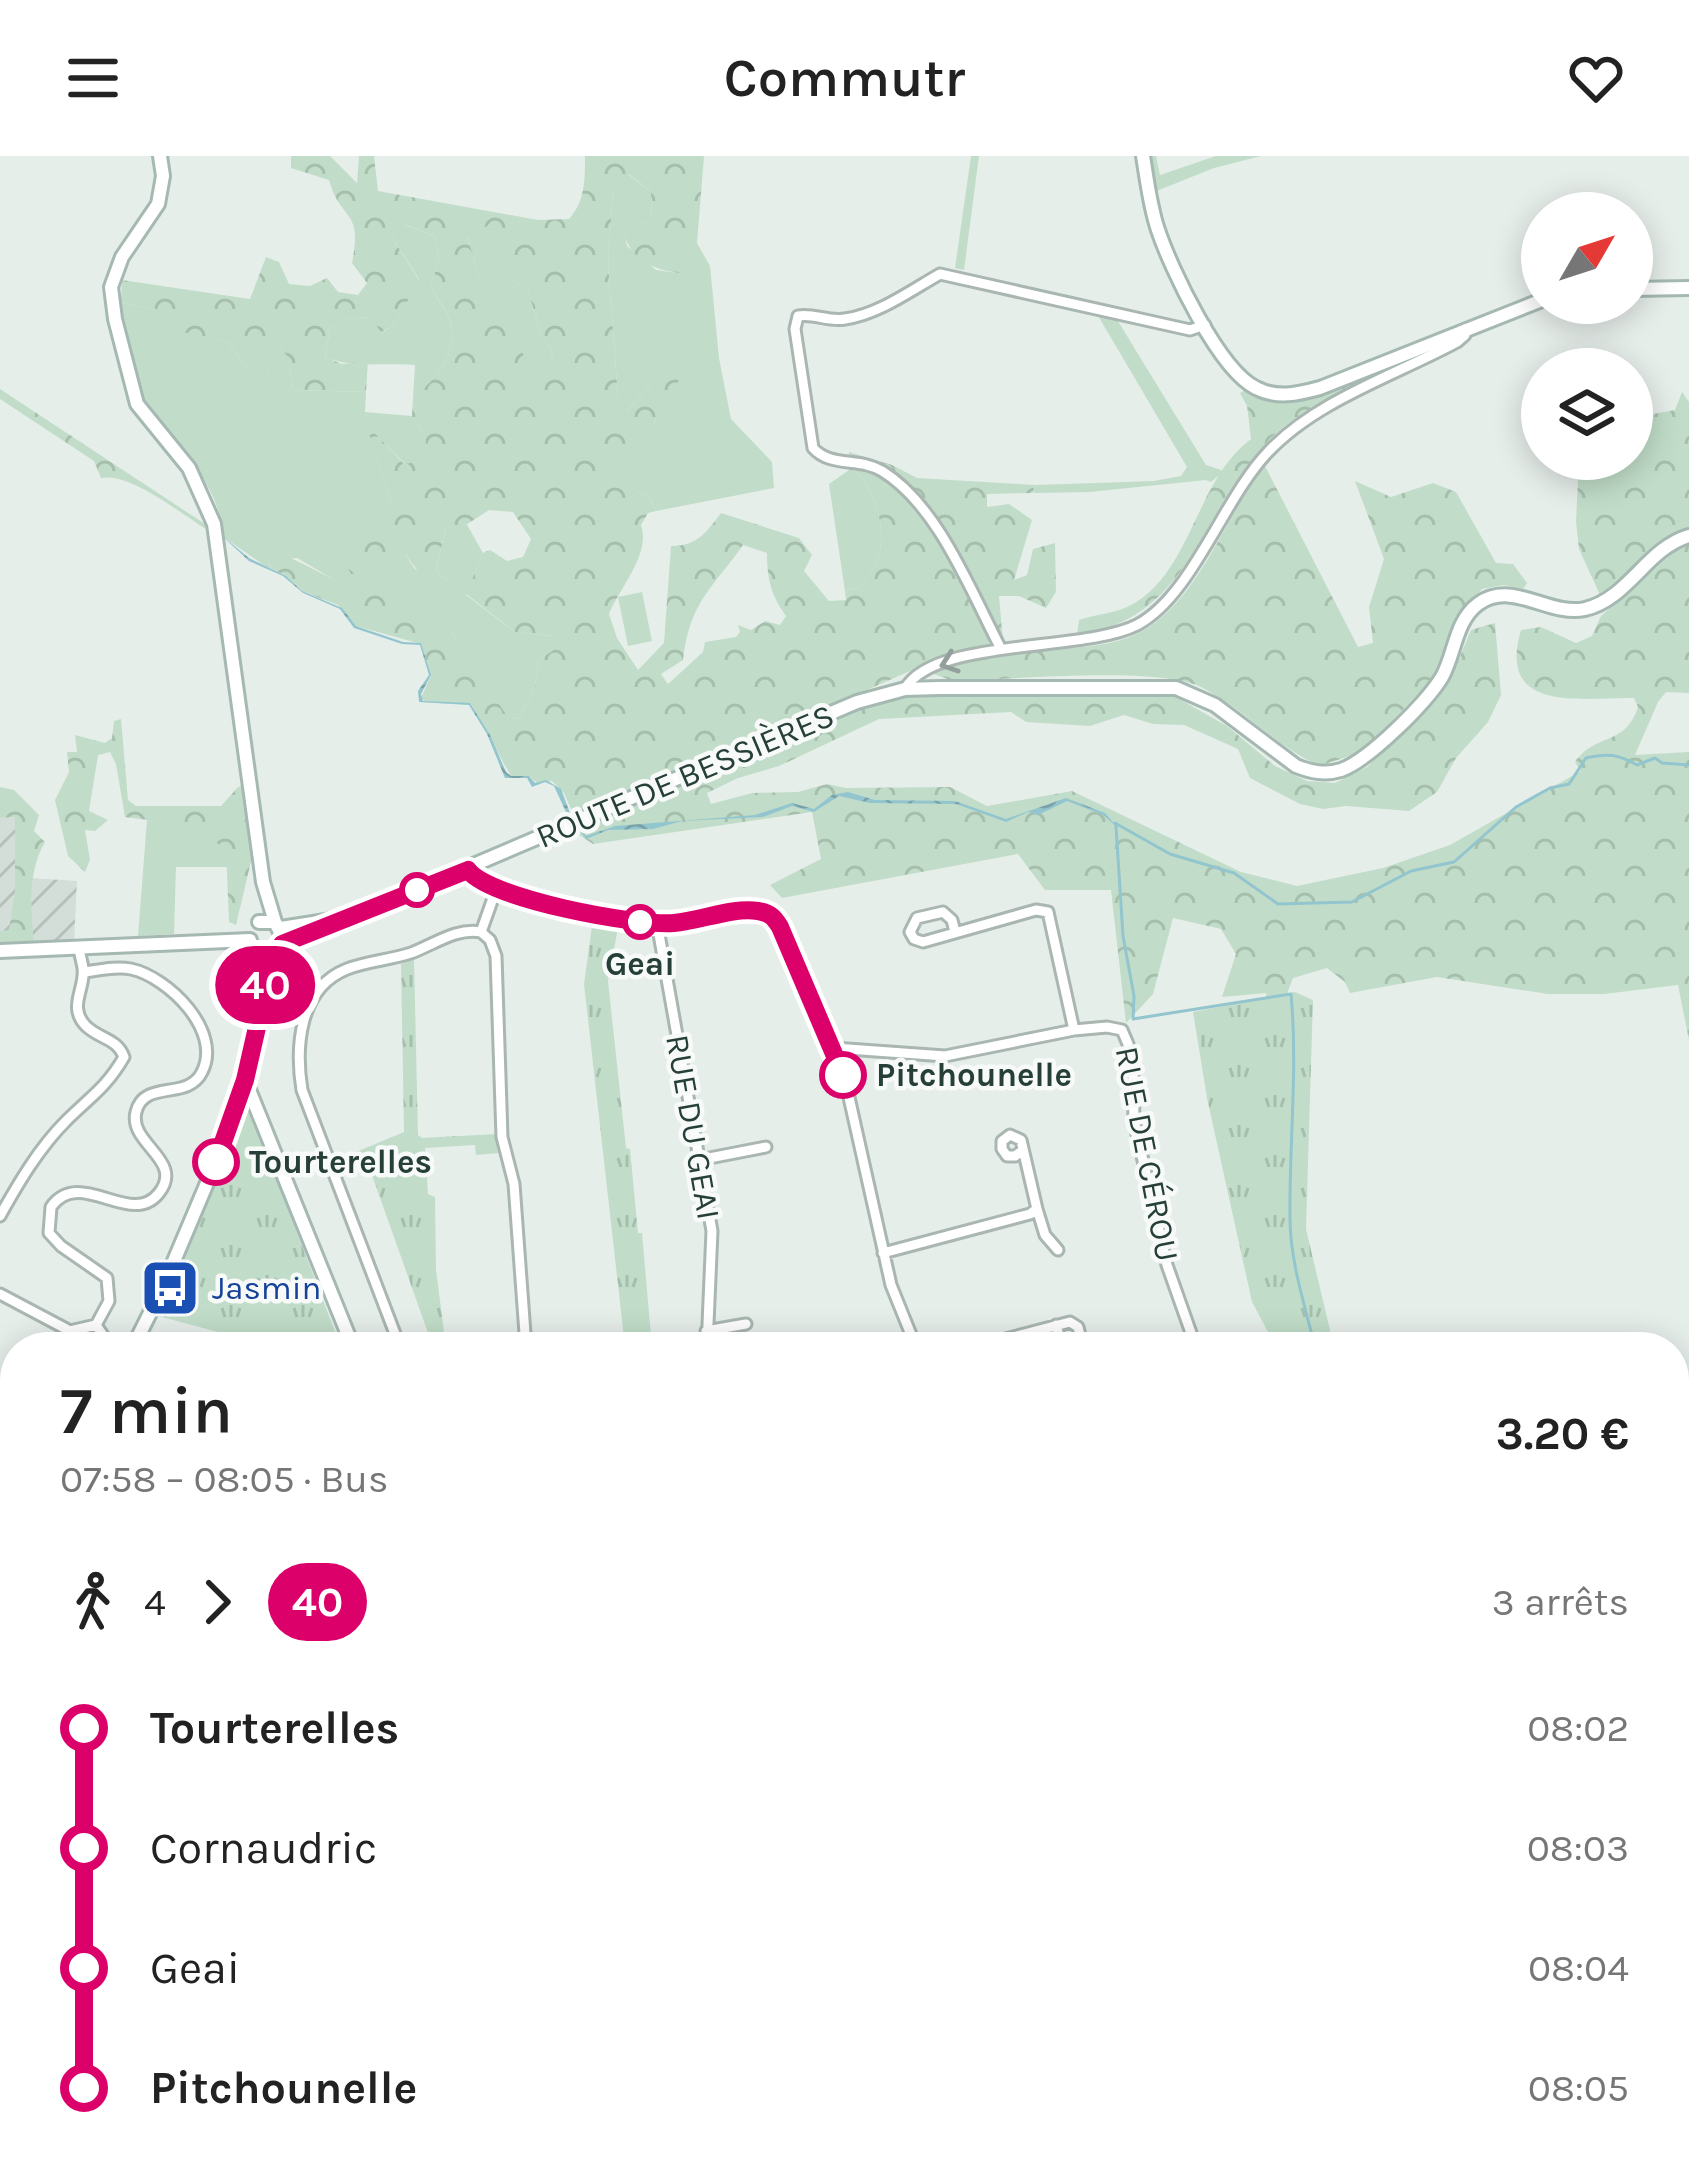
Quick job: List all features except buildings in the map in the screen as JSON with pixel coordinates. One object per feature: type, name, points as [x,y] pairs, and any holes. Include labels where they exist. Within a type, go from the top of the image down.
[{"type":"street","points":[[140,1332],[222,1148],[279,947],[278,925],[263,882],[209,508],[189,468],[137,404],[115,319],[111,286],[122,257],[158,203],[163,176],[160,156]]},
{"type":"street","points":[[1143,156],[1155,224],[1205,325],[1242,380],[1260,391],[1279,395],[1320,388],[1521,308]]},
{"type":"street","points":[[1000,649],[917,497],[864,462],[832,460],[813,448],[795,329],[798,316],[841,320],[858,316],[940,274],[1190,330],[1205,325]]},
{"type":"street","points":[[1653,289],[1689,288]]},
{"type":"street","points":[[905,689],[910,680],[935,668],[1000,649],[1094,640],[1155,614],[1178,588],[1238,490],[1272,447],[1321,412],[1457,342],[1465,329]]},
{"type":"street","name":"ROUTE DE BESSIÈRES","points":[[279,947],[332,920],[468,870],[857,702],[905,689],[1176,688],[1215,705],[1296,766],[1332,772],[1362,758],[1430,692],[1443,674],[1466,617],[1480,602],[1509,595],[1562,609],[1589,608],[1616,592],[1666,546],[1689,536]]},
{"type":"street","points":[[468,870],[497,887],[599,918],[657,923],[745,911],[776,919],[842,1066],[883,1253],[909,1332]]},
{"type":"street","points":[[257,1016],[260,952],[250,932],[259,922],[263,882]]},
{"type":"street","points":[[481,932],[497,887]]},
{"type":"street","points":[[834,1048],[945,1056],[1074,1030],[1048,912],[1036,910],[922,942],[910,932],[917,918],[944,912],[955,932]]},
{"type":"street","name":"ROUTE DE BESSIÈRES","points":[[278,925],[332,920]]},
{"type":"street","points":[[259,922],[278,925]]},
{"type":"street","name":"RUE DU GEAI","points":[[657,923],[713,1248],[706,1331]]},
{"type":"street","points":[[395,1332],[302,1090],[298,1048],[311,1000],[335,975],[409,954],[458,933],[481,932],[496,956],[502,1130],[514,1184],[525,1332]]},
{"type":"street","points":[[0,951],[250,940]]},
{"type":"street","points":[[260,952],[279,947]]},
{"type":"street","points":[[0,1216],[45,1145],[100,1094],[124,1057],[120,1046],[86,1026],[78,1012],[85,972],[79,949]]},
{"type":"street","points":[[0,1294],[70,1331],[96,1325],[109,1301],[107,1278],[61,1246],[50,1232],[51,1207],[64,1194],[77,1191],[135,1205],[157,1196],[166,1179],[164,1166],[137,1130],[136,1111],[154,1091],[183,1089],[201,1075],[206,1054],[201,1028],[191,1012],[159,983],[132,969],[85,972]]},
{"type":"street","name":"RUE DE CÉROU","points":[[1074,1030],[1121,1030],[1128,1044],[1134,1121],[1168,1265],[1191,1332]]},
{"type":"street","points":[[842,1066],[862,1048]]},
{"type":"street","points":[[245,1080],[347,1332]]},
{"type":"street","points":[[699,1160],[766,1147]]},
{"type":"street","points":[[1022,1151],[1045,1235],[1058,1250]]},
{"type":"street","points":[[0,1186],[13,1193]]},
{"type":"street","points":[[883,1253],[1036,1209]]},
{"type":"street","points":[[1030,1332],[1070,1322],[1079,1332]]},
{"type":"street","points":[[706,1331],[746,1324]]},
{"type":"street","points":[[96,1325],[101,1332]]},
{"type":"street","points":[[1056,1325],[1058,1332]]},
{"type":"shaded area","points":[[15,817],[16,877],[77,881],[74,943],[0,946],[0,818]]},
{"type":"green space","points":[[291,156],[330,156],[357,183],[359,156],[374,156],[378,191],[538,220],[569,219],[583,190],[585,156],[704,156],[697,243],[683,251],[679,273],[643,261],[626,240],[623,230],[652,221],[651,192],[629,174],[613,189],[608,264],[618,397],[627,411],[673,366],[681,377],[654,422],[658,439],[622,470],[637,491],[650,498],[656,511],[648,513],[641,525],[638,559],[609,614],[617,638],[638,670],[664,643],[671,546],[700,537],[721,513],[799,538],[812,555],[804,571],[829,601],[846,600],[845,591],[860,587],[874,568],[881,537],[873,498],[852,468],[854,464],[880,475],[920,511],[950,558],[988,633],[989,644],[933,661],[575,818],[564,793],[552,781],[537,783],[529,776],[511,776],[471,704],[421,698],[431,675],[421,644],[356,626],[338,605],[302,591],[272,569],[268,560],[271,548],[333,579],[428,612],[451,632],[507,716],[519,719],[534,690],[539,660],[561,645],[552,636],[515,632],[466,594],[483,553],[490,550],[507,561],[523,557],[531,539],[513,512],[489,510],[455,532],[446,527],[436,570],[450,583],[428,584],[405,554],[380,569],[351,574],[337,548],[347,528],[381,520],[391,503],[366,424],[404,464],[428,460],[425,435],[412,416],[413,397],[443,364],[452,332],[431,286],[439,259],[435,236],[406,225],[391,236],[419,280],[394,326],[381,332],[370,317],[347,319],[330,328],[325,357],[342,364],[368,361],[366,392],[292,390],[289,358],[280,348],[266,383],[227,342],[174,330],[159,319],[157,310],[121,303],[122,280],[250,299],[266,257],[279,262],[289,284],[310,286],[327,278],[338,292],[358,295],[367,283],[352,263],[353,223],[329,180],[291,168]],"holes":[[[489,225],[508,231],[497,248],[512,279],[528,291],[553,355],[542,373],[522,365],[523,340],[516,317],[502,297],[481,282],[468,238]],[[743,545],[767,553],[771,586],[786,616],[780,625],[765,621],[751,630],[738,625],[736,637],[705,642],[703,652],[668,684],[661,674],[683,660],[697,609]]]},
{"type":"green space","points":[[971,156],[979,156],[964,270],[955,268]]},
{"type":"green space","points":[[1148,156],[1156,156],[1160,175],[1216,156],[1261,156],[1214,168],[1154,192]]},
{"type":"green space","points":[[628,174],[651,192],[652,221],[624,230],[627,246],[656,270],[678,273],[683,250],[697,243],[710,266],[731,419],[772,462],[774,488],[656,511],[650,498],[637,491],[621,470],[657,439],[654,423],[664,402],[655,379],[626,412],[618,397],[608,264],[613,188]]},
{"type":"green space","points":[[405,225],[435,236],[439,259],[431,286],[452,332],[444,364],[413,397],[415,365],[358,364],[325,357],[330,328],[346,319],[370,317],[382,332],[394,326],[419,279],[391,236]]},
{"type":"green space","points":[[489,225],[508,230],[512,279],[528,291],[553,355],[542,374],[522,366],[481,283],[468,237]]},
{"type":"green space","points":[[121,303],[158,310],[174,329],[227,342],[266,381],[279,347],[289,357],[292,390],[366,392],[365,412],[412,416],[425,435],[429,460],[405,464],[367,426],[391,503],[382,520],[415,569],[448,581],[436,570],[446,527],[455,531],[466,523],[483,553],[466,595],[515,632],[552,636],[562,645],[539,660],[534,690],[519,719],[506,716],[451,632],[297,558],[268,560],[272,569],[222,536],[215,500],[156,422],[143,397],[127,348]]},
{"type":"green space","points":[[1097,314],[1116,318],[1206,465],[1224,471],[1211,482],[1034,493],[1035,485],[1154,481],[1181,476],[1187,467]]},
{"type":"green space","points":[[1365,375],[1369,381],[1306,413],[1272,437],[1247,465],[1171,584],[1146,607],[1116,625],[1077,635],[1079,620],[1133,604],[1169,570],[1218,477],[1251,439],[1247,406],[1240,393],[1247,389],[1278,398],[1307,396]]},
{"type":"green space","points":[[0,389],[206,529],[140,487],[101,478],[94,461],[0,399]]},
{"type":"green space","points":[[1682,392],[1689,402],[1689,531],[1663,540],[1600,595],[1579,549],[1578,480],[1653,480],[1653,414],[1675,410]]},
{"type":"green space","points":[[849,452],[917,478],[1035,485],[1033,493],[987,494],[987,507],[1009,504],[1032,520],[1014,580],[1027,575],[1033,549],[1055,543],[1056,592],[1046,608],[1019,596],[999,596],[1003,641],[921,496],[883,468],[849,457]]},
{"type":"green space","points":[[1265,466],[1358,647],[1373,643],[1369,607],[1384,559],[1355,481],[1391,497],[1433,483],[1456,492],[1496,563],[1513,564],[1527,583],[1523,589],[1504,585],[1482,589],[1455,622],[1433,679],[1353,755],[1319,766],[1218,697],[1182,681],[1120,675],[953,681],[934,674],[995,654],[1087,647],[1145,629],[1192,583]]},
{"type":"green space","points":[[852,468],[873,498],[881,537],[872,571],[860,587],[845,591],[829,484]]},
{"type":"green space","points":[[1689,545],[1689,693],[1666,692],[1635,755],[1689,752],[1689,1040],[1678,985],[1604,994],[1548,994],[1437,977],[1350,993],[1345,982],[1327,968],[1293,978],[1289,1014],[1270,1026],[1266,993],[1222,997],[1236,954],[1221,929],[1173,918],[1153,994],[1126,1023],[1111,890],[1045,890],[1018,854],[782,898],[770,885],[821,859],[812,812],[593,844],[573,831],[871,702],[893,697],[1172,695],[1227,726],[1275,766],[1307,781],[1335,783],[1367,767],[1434,703],[1451,678],[1471,630],[1495,623],[1501,695],[1488,722],[1456,758],[1437,792],[1409,811],[1300,804],[1250,778],[1238,749],[1184,725],[1153,724],[1124,715],[1090,726],[1026,722],[1011,712],[879,719],[779,766],[707,793],[711,804],[752,793],[798,792],[827,784],[950,787],[987,806],[1072,791],[1241,872],[1297,886],[1383,868],[1450,845],[1581,771],[1575,762],[1583,753],[1626,728],[1638,707],[1634,698],[1569,698],[1532,689],[1521,676],[1517,657],[1521,630],[1541,627],[1576,643],[1592,636],[1601,616],[1680,547]]},
{"type":"green space","points":[[642,592],[652,641],[628,646],[618,597]]},
{"type":"green space","points":[[121,719],[128,800],[136,806],[221,806],[244,786],[253,853],[236,925],[229,922],[226,850],[191,830],[125,817],[110,752],[98,755],[89,811],[108,820],[95,831],[85,830],[90,860],[85,872],[68,856],[55,800],[69,772],[67,752],[77,752],[75,735],[105,743],[112,738],[114,721]]},
{"type":"green space","points":[[0,787],[14,790],[39,815],[34,831],[45,842],[33,879],[34,944],[0,946],[0,931],[9,930],[15,890],[15,817],[0,818]]},
{"type":"green space","points":[[147,820],[189,829],[227,850],[228,867],[176,867],[174,934],[138,936]]},
{"type":"green space","points":[[592,926],[618,928],[608,981],[651,1332],[623,1332],[584,984]]},
{"type":"green space","points":[[414,959],[418,1135],[496,1134],[499,1153],[476,1155],[475,1145],[425,1148],[428,1194],[435,1197],[436,1270],[444,1332],[428,1332],[368,1164],[359,1159],[339,1167],[337,1160],[404,1132],[401,964]]},
{"type":"green space","points":[[1295,992],[1313,1000],[1306,1229],[1330,1332],[1268,1332],[1252,1302],[1193,1012]]},
{"type":"green space","points":[[247,1102],[335,1332],[218,1332],[158,1316]]},
{"type":"water","points":[[220,534],[249,558],[286,576],[302,591],[342,608],[356,626],[421,643],[431,675],[421,694],[423,701],[470,703],[506,772],[529,776],[535,783],[546,780],[561,789],[586,836],[615,826],[755,815],[792,803],[814,809],[832,795],[848,792],[875,800],[955,801],[1006,819],[1066,798],[1105,813],[1117,827],[1103,815],[1067,801],[1038,815],[1028,812],[1006,822],[956,804],[870,803],[839,796],[814,812],[792,806],[763,817],[608,830],[586,839],[566,812],[554,786],[545,782],[532,787],[527,778],[505,778],[469,705],[419,702],[418,691],[429,675],[420,645],[402,644],[354,628],[340,609],[303,593],[283,576],[249,561]]},
{"type":"waterway","points":[[1115,823],[1170,854],[1234,873],[1278,904],[1352,902],[1411,871],[1454,862],[1516,807],[1550,788],[1569,784],[1586,758],[1612,756],[1637,765],[1655,758],[1689,765]]},
{"type":"waterway","points":[[1116,826],[1133,1019],[1291,994],[1291,1234],[1311,1332]]},
{"type":"bus line","name":"40","points":[[216,1162],[245,1080],[273,957],[282,944],[468,870],[471,876],[497,887],[599,918],[675,923],[745,911],[768,914],[780,927],[843,1075]]},
{"type":"place","name":"Geai","points":[[640,922]]},
{"type":"place","name":"Pitchounelle","points":[[843,1075]]},
{"type":"place","name":"Tourterelles","points":[[216,1162]]},
{"type":"place","name":"Jasmin","points":[[170,1288]]}]
